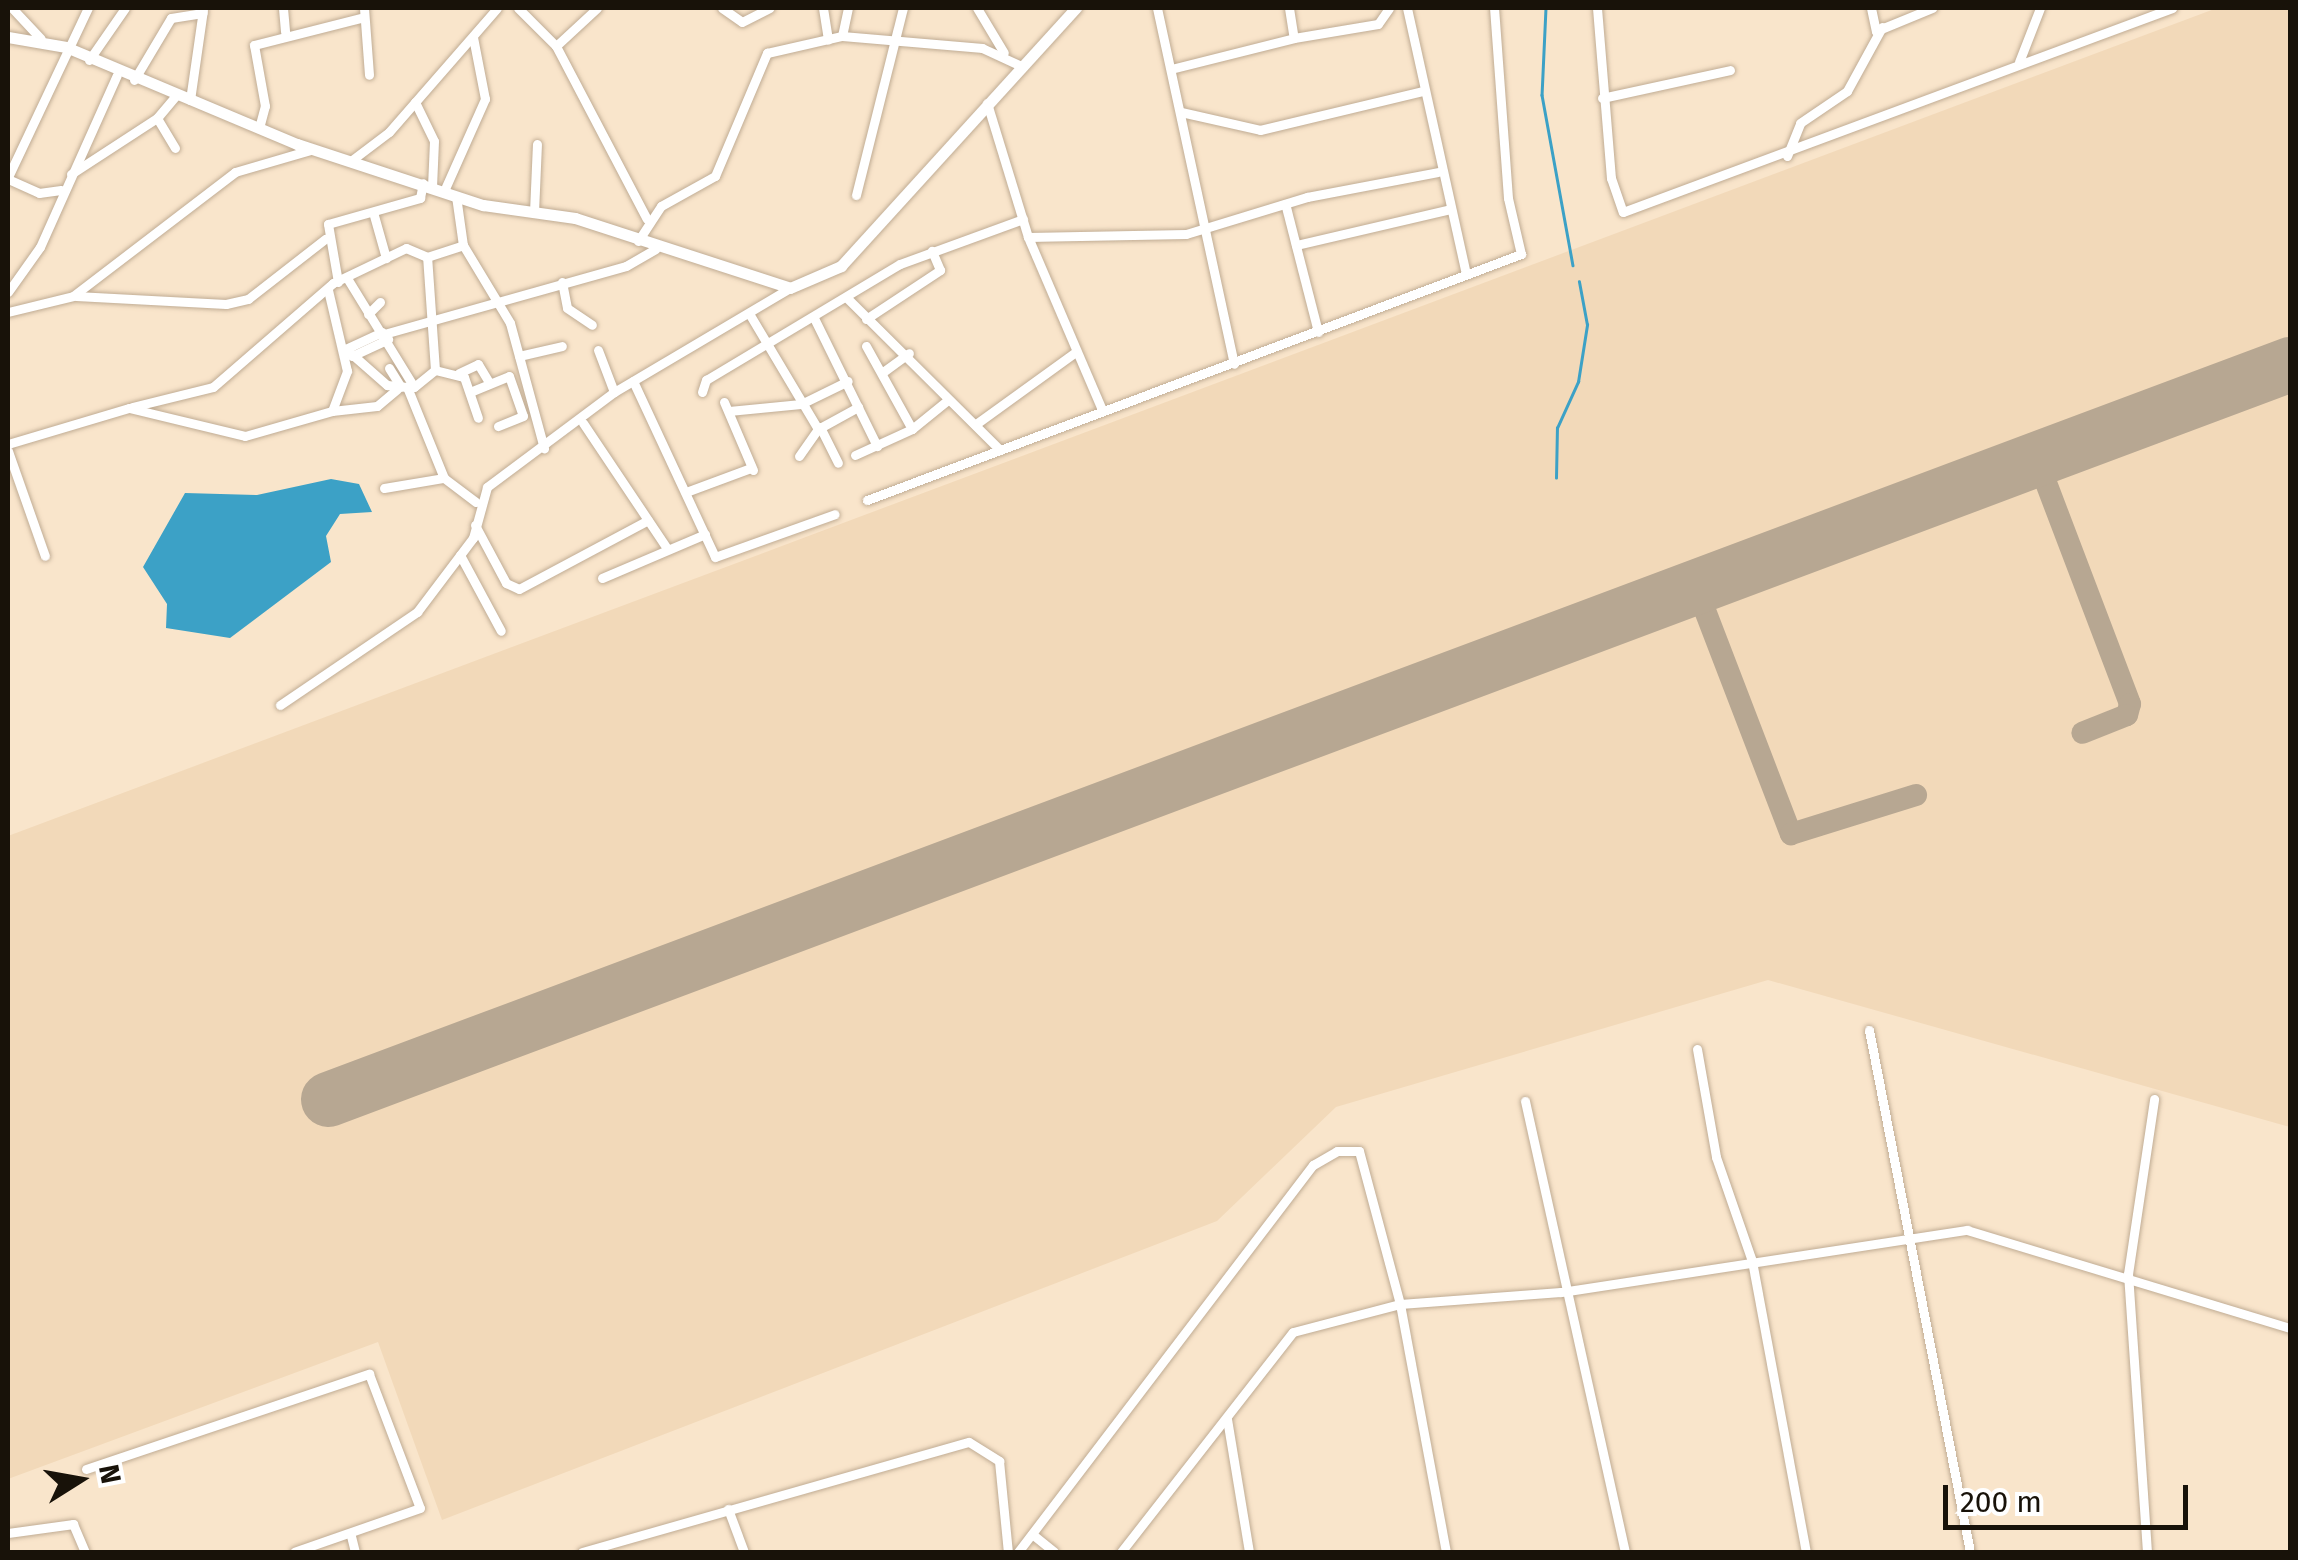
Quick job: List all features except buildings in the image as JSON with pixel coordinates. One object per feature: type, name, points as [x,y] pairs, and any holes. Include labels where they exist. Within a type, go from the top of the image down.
[{"type":"main road","points":[[8,37],[41,39],[66,47],[117,74],[313,149],[439,189],[638,241],[790,288],[841,266],[986,101],[1076,8]]},
{"type":"street","points":[[12,8],[41,39]]},
{"type":"street","points":[[61,190],[40,193],[8,178],[49,102],[66,47],[88,8]]},
{"type":"street","points":[[89,60],[125,8]]},
{"type":"street","points":[[284,8],[286,32]]},
{"type":"street","points":[[518,8],[556,46],[647,219]]},
{"type":"street","points":[[556,46],[597,8]]},
{"type":"street","points":[[722,8],[742,22],[770,8]]},
{"type":"street","points":[[822,8],[828,40]]},
{"type":"street","points":[[842,36],[848,8]]},
{"type":"street","points":[[856,195],[903,8]]},
{"type":"street","points":[[977,8],[1004,53],[1019,66]]},
{"type":"street","points":[[1157,8],[1234,364]]},
{"type":"street","points":[[1289,8],[1294,38]]},
{"type":"street","points":[[1172,70],[1294,38],[1378,24],[1389,8]]},
{"type":"street","points":[[1407,8],[1438,172],[1465,270]]},
{"type":"street","points":[[866,500],[1000,450],[1100,407],[1390,310],[1465,270],[1521,254],[1505,170],[1494,8]]},
{"type":"street","points":[[1597,8],[1602,98],[1622,212],[1786,156],[2019,62],[2172,8]]},
{"type":"street","points":[[1871,8],[1882,28]]},
{"type":"street","points":[[1786,156],[1800,123],[1847,91],[1882,28],[1932,8]]},
{"type":"street","points":[[2019,62],[2040,8]]},
{"type":"street","points":[[134,80],[171,18],[203,10],[190,100]]},
{"type":"street","points":[[352,160],[415,102],[473,37],[490,10]]},
{"type":"street","points":[[259,128],[265,106],[254,44],[362,13],[369,75]]},
{"type":"street","points":[[825,23],[845,21]]},
{"type":"street","points":[[638,241],[647,219],[715,176],[768,53],[842,36],[1004,53]]},
{"type":"street","points":[[473,37],[486,99],[439,189],[328,224],[325,239],[343,280],[384,335],[402,388],[444,478],[476,502]]},
{"type":"street","points":[[1602,98],[1730,70]]},
{"type":"street","points":[[8,292],[40,247],[61,190],[117,74]]},
{"type":"street","points":[[1182,112],[1260,130],[1423,91]]},
{"type":"street","points":[[68,176],[157,118],[176,95]]},
{"type":"street","points":[[986,101],[1028,237],[1100,407]]},
{"type":"street","points":[[415,102],[434,141],[439,189],[463,245],[497,298],[519,356],[544,448]]},
{"type":"street","points":[[157,118],[175,148]]},
{"type":"street","points":[[534,212],[542,179],[538,144]]},
{"type":"street","points":[[73,296],[235,172],[313,149]]},
{"type":"street","points":[[1028,237],[1207,228],[1438,172]]},
{"type":"street","points":[[1286,208],[1318,332]]},
{"type":"street","points":[[1296,246],[1448,210]]},
{"type":"street","points":[[373,212],[386,258]]},
{"type":"street","points":[[702,392],[706,380],[932,251],[1024,219]]},
{"type":"street","points":[[8,312],[73,296],[226,304],[248,298],[325,239]]},
{"type":"street","points":[[426,257],[463,245]]},
{"type":"street","points":[[45,556],[8,447],[130,408],[213,387],[328,290],[414,246],[426,257],[435,326],[435,370]]},
{"type":"street","points":[[349,353],[384,335],[435,326],[497,298],[562,282],[655,248]]},
{"type":"street","points":[[866,319],[940,270],[932,251]]},
{"type":"street","points":[[562,282],[567,308],[592,325]]},
{"type":"street","points":[[280,705],[416,612],[460,554],[474,525],[476,502],[544,448],[584,423],[614,392],[790,288]]},
{"type":"street","points":[[328,290],[349,353],[345,388],[332,412]]},
{"type":"street","points":[[847,298],[866,319],[909,353],[948,400],[1000,450]]},
{"type":"street","points":[[368,314],[380,302]]},
{"type":"street","points":[[750,315],[838,463]]},
{"type":"street","points":[[814,318],[878,446]]},
{"type":"street","points":[[519,356],[562,346]]},
{"type":"street","points":[[866,346],[912,428]]},
{"type":"street","points":[[598,350],[614,392]]},
{"type":"street","points":[[976,424],[1074,352]]},
{"type":"street","points":[[349,353],[402,388]]},
{"type":"street","points":[[883,372],[909,353]]},
{"type":"street","points":[[130,408],[246,436],[332,412],[377,406],[435,370],[459,373],[478,364],[490,382]]},
{"type":"street","points":[[389,368],[402,388]]},
{"type":"street","points":[[459,373],[478,418]]},
{"type":"street","points":[[470,392],[510,376],[523,416],[498,426]]},
{"type":"street","points":[[634,381],[715,557],[835,514]]},
{"type":"street","points":[[686,492],[752,469],[726,407],[801,404],[848,381]]},
{"type":"street","points":[[855,455],[912,428],[948,400]]},
{"type":"street","points":[[799,456],[819,428],[858,406]]},
{"type":"street","points":[[584,423],[666,547]]},
{"type":"street","points":[[384,488],[444,478]]},
{"type":"street","points":[[474,525],[506,583],[519,589],[648,520]]},
{"type":"street","points":[[602,578],[666,547],[705,534]]},
{"type":"street","points":[[460,554],[500,632]]},
{"type":"street","points":[[1869,1030],[1970,1552]]},
{"type":"street","points":[[1697,1050],[1716,1157],[1752,1261],[1806,1552]]},
{"type":"street","points":[[2147,1552],[2128,1274],[2154,1099]]},
{"type":"street","points":[[1525,1102],[1561,1292],[1612,1469],[1625,1552]]},
{"type":"street","points":[[1018,1552],[1313,1165],[1337,1151],[1360,1151],[1400,1304],[1446,1552]]},
{"type":"street","points":[[1121,1552],[1293,1332],[1400,1304],[1561,1292],[1910,1238],[1987,1232],[2290,1328]]},
{"type":"street","points":[[86,1469],[369,1374],[420,1508],[351,1536],[294,1552]]},
{"type":"street","points":[[1227,1419],[1249,1552]]},
{"type":"street","points":[[582,1552],[969,1442],[999,1461],[1008,1552]]},
{"type":"street","points":[[728,1510],[744,1552]]},
{"type":"street","points":[[8,1533],[72,1524],[85,1552]]},
{"type":"street","points":[[1032,1534],[1054,1552]]},
{"type":"street","points":[[351,1536],[356,1552]]},
{"type":"shaded area","points":[[2217,8],[2290,8],[2290,1127],[1768,980],[1336,1107],[1217,1221],[442,1520],[378,1342],[8,1479],[8,836]]},
{"type":"water","points":[[331,479],[359,484],[372,512],[340,514],[326,536],[331,562],[230,638],[166,628],[167,604],[143,567],[185,493],[257,495]]},
{"type":"waterway","points":[[1546,8],[1542,95],[1573,265]]},
{"type":"waterway","points":[[1556,478],[1557,428],[1578,382],[1587,325],[1579,282]]},
{"type":"taxiway","points":[[2037,459],[2130,704],[2127,715],[2082,733]]},
{"type":"taxiway","points":[[1696,587],[1791,834],[1916,795]]},
{"type":"runway","points":[[328,1099],[2290,364]]}]
